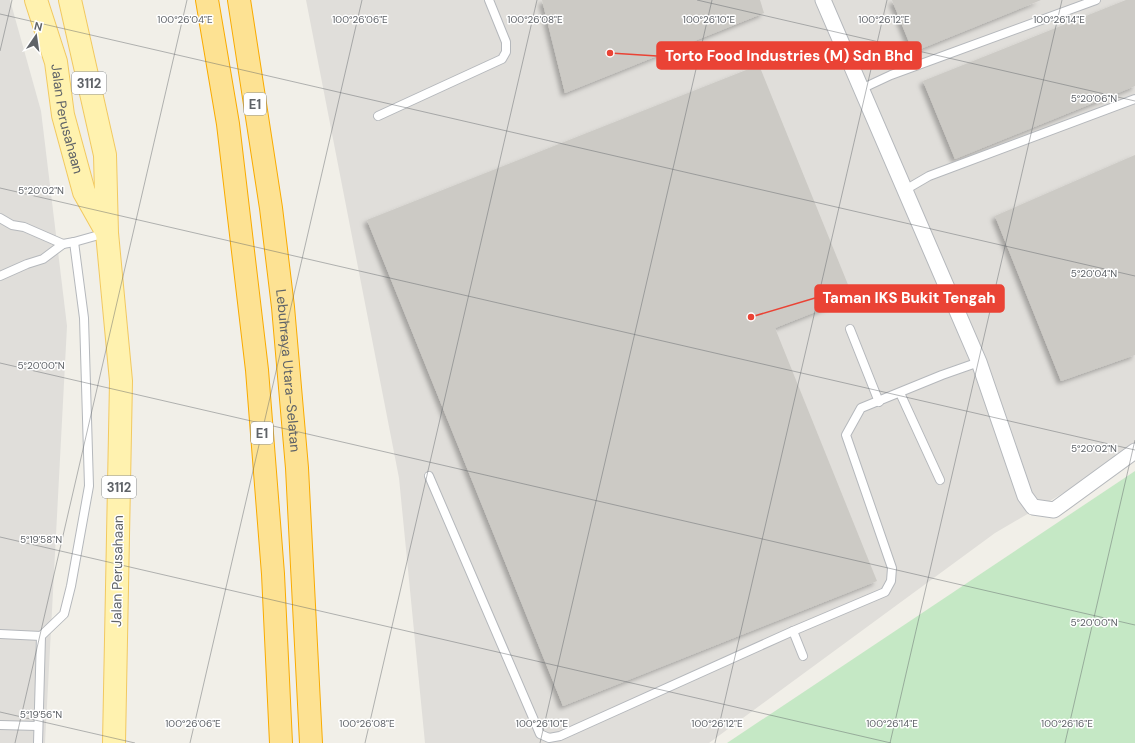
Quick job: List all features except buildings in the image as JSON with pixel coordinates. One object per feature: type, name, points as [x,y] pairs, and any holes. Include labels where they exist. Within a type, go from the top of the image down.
[{"type":"highway","name":"E1","points":[[207,0],[228,124],[257,370],[273,574],[281,743]]},
{"type":"highway","name":"Lebuhraya Utara–Selatan","points":[[238,0],[271,208],[283,307],[297,468],[312,743]]},
{"type":"main road","name":"Jalan Perusahaan","points":[[36,0],[56,62],[63,115],[84,192],[107,233]]},
{"type":"main road","name":"Jalan Perusahaan","points":[[70,0],[106,155],[107,233],[121,382],[114,743]]},
{"type":"street","points":[[823,0],[979,362],[1025,496],[1033,507],[1054,510],[1135,451]]},
{"type":"lane","points":[[378,116],[502,59],[506,52],[506,42],[489,0]]},
{"type":"lane","points":[[861,89],[891,75],[1096,0]]},
{"type":"lane","points":[[905,190],[929,176],[1135,99]]},
{"type":"lane","points":[[0,218],[63,244]]},
{"type":"lane","points":[[0,276],[27,264],[44,259],[63,244],[107,233]]},
{"type":"lane","points":[[38,743],[41,636],[64,614],[72,586],[89,486],[84,318],[74,242]]},
{"type":"lane","points":[[850,330],[879,402]]},
{"type":"lane","points":[[429,476],[540,734],[549,738],[560,736],[793,631],[885,592],[891,581],[892,568],[846,435],[862,408],[942,375],[979,362]]},
{"type":"lane","points":[[900,393],[940,480]]},
{"type":"lane","points":[[793,631],[804,656]]},
{"type":"lane","points":[[0,634],[41,636]]},
{"type":"lane","points":[[0,725],[38,726]]},
{"type":"shaded area","points":[[0,0],[10,0],[41,111],[67,326],[45,743],[0,743]]},
{"type":"shaded area","points":[[306,0],[1135,0],[1135,451],[995,533],[709,743],[425,743],[399,478]]},
{"type":"green space","points":[[1135,471],[1135,743],[727,743]]},
{"type":"place","name":"Torto Food Industries (M) Sdn Bhd","points":[[610,53]]},
{"type":"place","name":"Taman IKS Bukit Tengah","points":[[751,317]]}]
